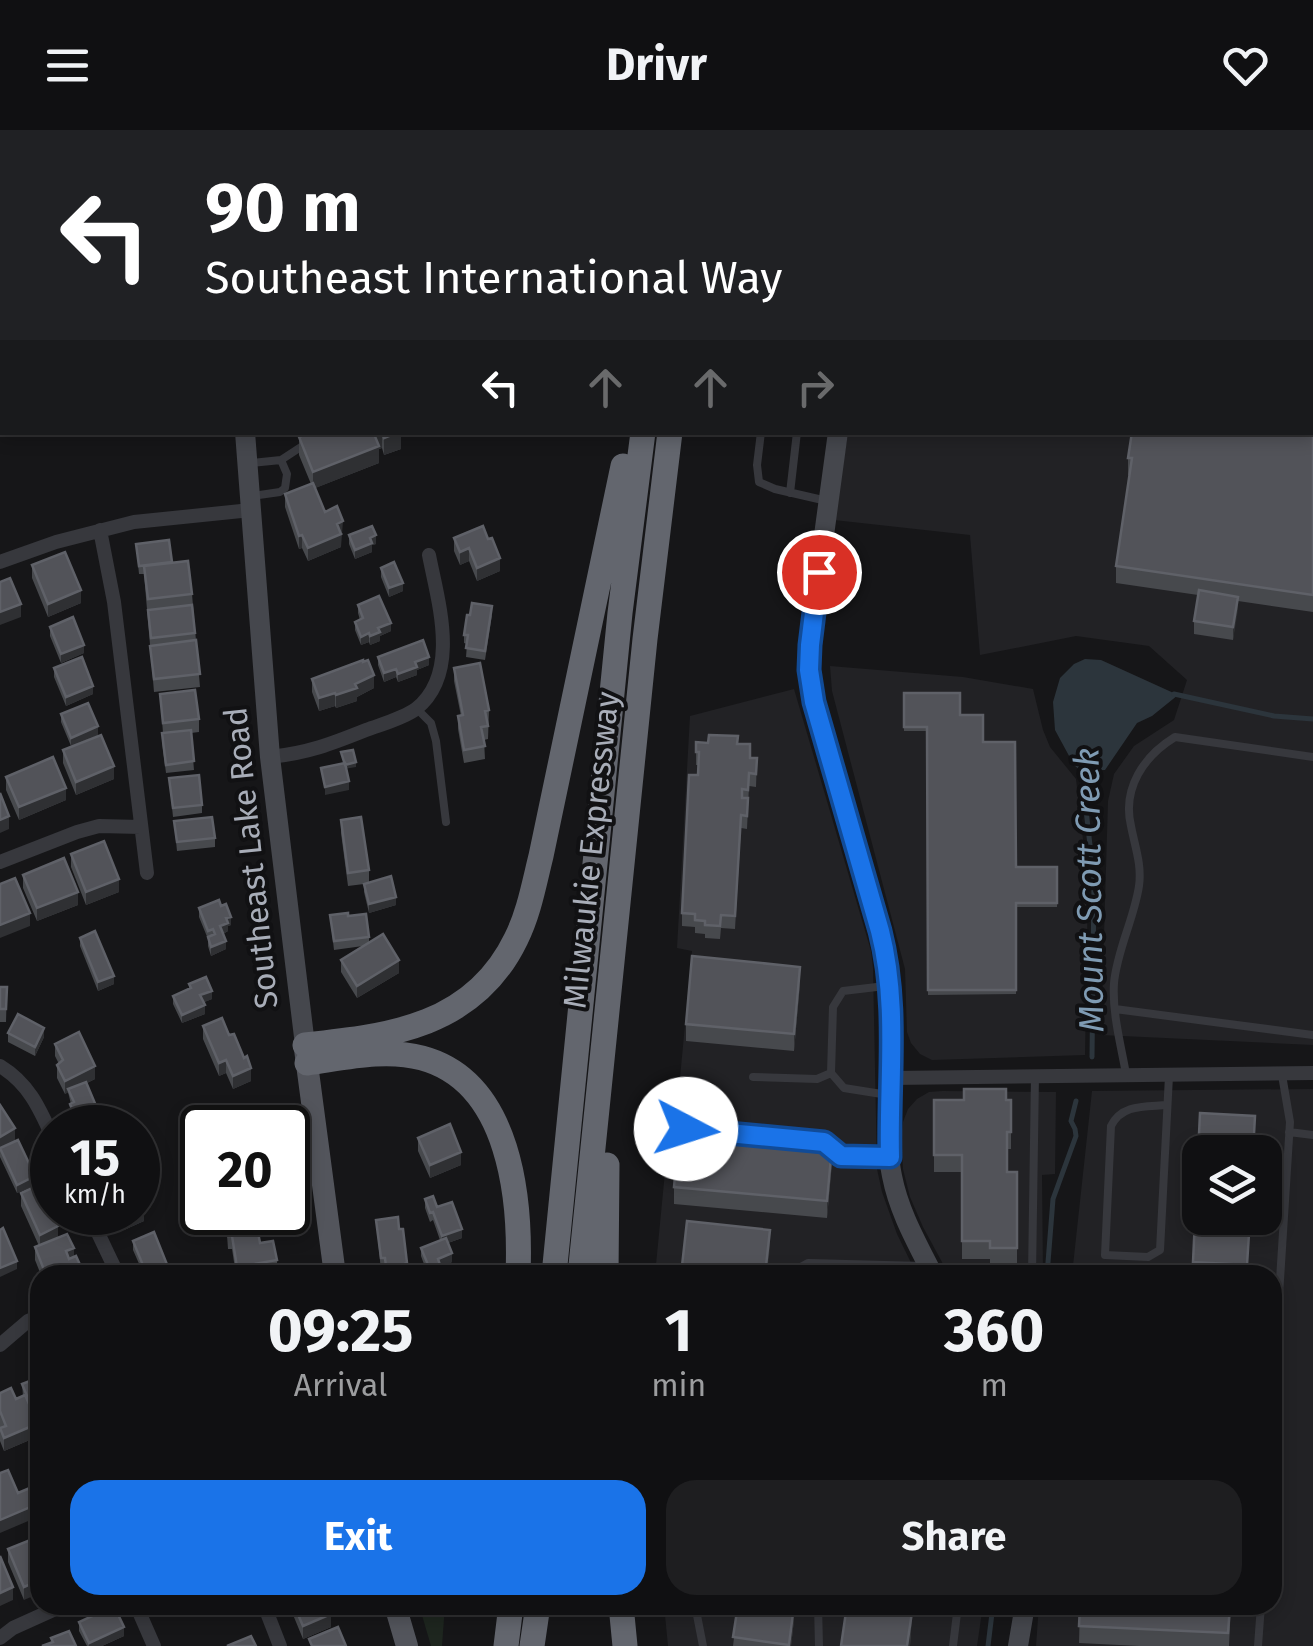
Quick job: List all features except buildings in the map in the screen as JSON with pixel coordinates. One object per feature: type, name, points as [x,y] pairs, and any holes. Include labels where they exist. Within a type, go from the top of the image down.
[{"type":"highway","points":[[306,1054],[422,1025],[443,1016],[483,986],[516,938],[537,872],[633,435]]},
{"type":"highway","name":"Milwaukie Expressway","points":[[555,1265],[620,613],[643,435]]},
{"type":"highway","name":"Milwaukie Expressway","points":[[581,1265],[644,639],[670,435]]},
{"type":"highway","points":[[606,1265],[608,1003]]},
{"type":"highway","points":[[306,1054],[404,1054],[425,1058],[449,1069],[468,1085],[496,1124],[512,1173],[517,1203],[518,1265]]},
{"type":"highway","points":[[505,1646],[507,1615]]},
{"type":"highway","points":[[532,1646],[537,1615]]},
{"type":"highway","points":[[622,1615],[626,1646]]},
{"type":"main road","name":"Southeast Lake Road","points":[[306,1054],[334,1265]]},
{"type":"main road","points":[[398,1615],[407,1646]]},
{"type":"street","name":"Southeast Lake Road","points":[[245,435],[270,756],[306,1054]]},
{"type":"street","points":[[838,435],[810,645],[810,682],[882,942],[889,986],[890,1157],[898,1202],[929,1265]]},
{"type":"street","points":[[0,562],[100,530],[250,503]]},
{"type":"street","points":[[100,530],[114,602],[148,873]]},
{"type":"street","points":[[270,756],[313,751],[416,708],[430,692],[442,659],[441,615],[429,556]]},
{"type":"street","points":[[0,862],[99,826],[141,826]]},
{"type":"street","points":[[0,1066],[20,1079],[36,1105]]},
{"type":"street","points":[[891,1086],[1035,1075],[1313,1074]]},
{"type":"street","points":[[99,1235],[113,1265]]},
{"type":"street","points":[[0,1346],[30,1320]]},
{"type":"street","points":[[0,1638],[41,1615]]},
{"type":"street","points":[[140,1615],[154,1646]]},
{"type":"street","points":[[268,1615],[280,1646]]},
{"type":"street","points":[[1018,1646],[1023,1615]]},
{"type":"lane","points":[[761,435],[759,482],[828,501]]},
{"type":"lane","points":[[790,492],[796,435]]},
{"type":"lane","points":[[247,463],[281,460],[312,439]]},
{"type":"lane","points":[[250,503],[285,488],[288,474],[281,460]]},
{"type":"lane","points":[[416,708],[432,722],[446,822]]},
{"type":"lane","points":[[1126,1076],[1114,985],[1137,900],[1140,872],[1128,806],[1136,775],[1161,745],[1175,736],[1313,757]]},
{"type":"lane","points":[[889,986],[843,992],[833,1008],[830,1073],[844,1088],[891,1086]]},
{"type":"lane","points":[[1115,1009],[1313,1035]]},
{"type":"lane","points":[[753,1077],[817,1079],[830,1073]]},
{"type":"lane","points":[[1032,1265],[1035,1075]]},
{"type":"lane","points":[[1281,1265],[1289,1132],[1282,1075]]},
{"type":"lane","points":[[1167,1105],[1130,1108],[1116,1116],[1111,1126],[1105,1255],[1148,1257],[1160,1250],[1169,1076]]},
{"type":"lane","points":[[686,1129],[824,1142],[841,1156],[890,1157]]},
{"type":"lane","points":[[1289,1132],[1313,1135]]},
{"type":"lane","points":[[804,1265],[900,1265]]},
{"type":"lane","points":[[697,1615],[703,1646]]},
{"type":"lane","points":[[818,1615],[818,1646]]},
{"type":"lane","points":[[953,1646],[957,1615]]},
{"type":"lane","points":[[1258,1646],[1260,1615]]},
{"type":"shaded area","points":[[848,435],[1313,435],[1313,1045],[1101,1035],[1108,801],[1114,774],[1134,746],[1174,720],[1187,680],[1149,646],[1076,636],[980,655],[970,535],[834,520]]},
{"type":"shaded area","points":[[1085,659],[1101,660],[1178,695],[1137,723],[1105,770],[1081,771],[1055,730],[1053,702],[1060,678]]},
{"type":"shaded area","points":[[830,666],[963,677],[1033,689],[1050,747],[1076,779],[1088,883],[1085,1055],[932,1060],[911,1043],[907,1032],[905,969],[832,691]]},
{"type":"shaded area","points":[[794,689],[871,951],[877,1169],[897,1234],[912,1265],[656,1265],[692,951],[677,948],[690,716]]},
{"type":"shaded area","points":[[1313,1089],[1313,1646],[1036,1646],[1038,1615],[1282,1615],[1282,1265],[1073,1265],[1092,1091]]},
{"type":"shaded area","points":[[929,1092],[1056,1092],[1055,1174],[1042,1175],[1043,1265],[944,1265],[910,1197],[903,1169],[903,1122],[908,1109]]},
{"type":"shaded area","points":[[422,1615],[444,1615],[442,1646],[431,1646]]},
{"type":"shaded area","points":[[665,1615],[982,1615],[977,1646],[668,1646]]},
{"type":"waterway","name":"Mount Scott Creek","points":[[1174,694],[1274,716],[1313,719]]},
{"type":"waterway","name":"Mount Scott Creek","points":[[1081,765],[1094,881],[1092,1057]]},
{"type":"waterway","name":"Mount Scott Creek","points":[[1048,1265],[1053,1199],[1076,1136],[1071,1121],[1076,1101]]},
{"type":"waterway","name":"Mount Scott Creek","points":[[988,1646],[992,1615]]},
{"type":"route","points":[[686,1129],[824,1142],[841,1156],[890,1157],[891,1008],[887,965],[810,682],[810,645],[819,572]]}]
